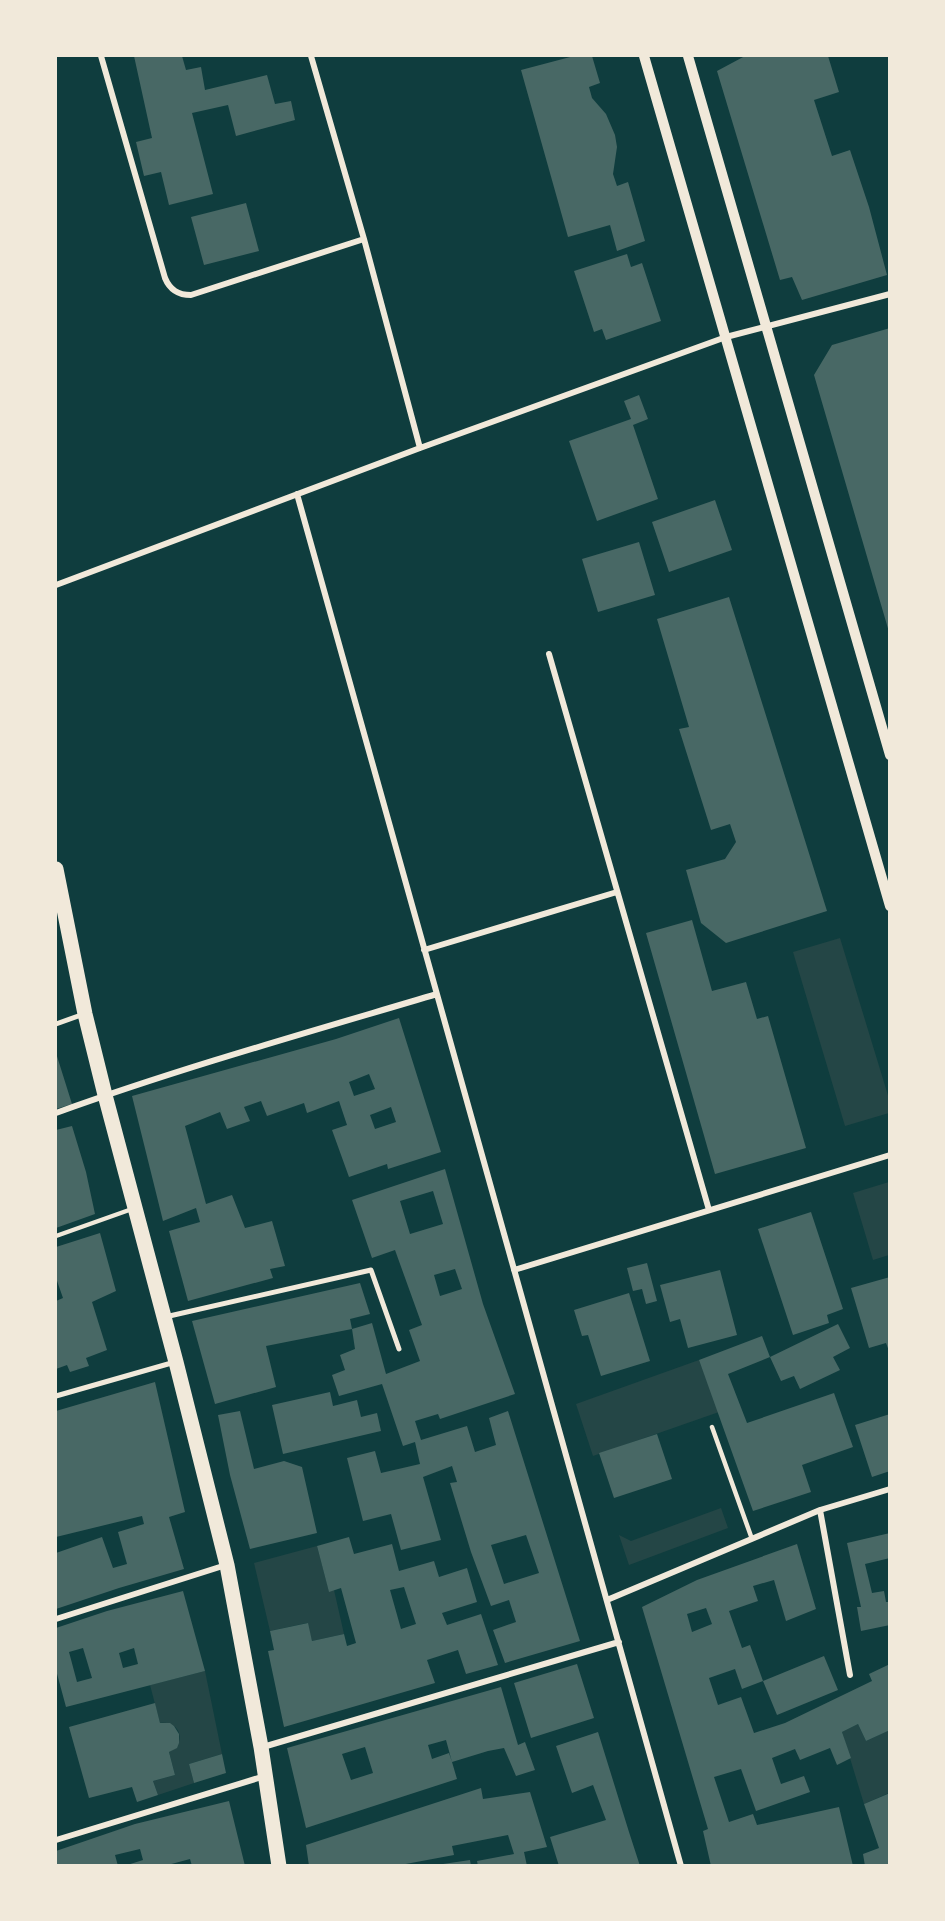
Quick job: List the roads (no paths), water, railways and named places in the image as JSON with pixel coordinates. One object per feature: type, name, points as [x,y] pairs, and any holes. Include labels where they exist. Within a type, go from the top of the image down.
[{"type":"main road","points":[[56,870],[85,1014],[134,1209],[176,1362],[226,1565],[261,1747],[279,1866]]},
{"type":"street","points":[[101,56],[165,278],[172,289],[184,295],[191,295],[364,239]]},
{"type":"street","points":[[311,56],[364,239],[420,448]]},
{"type":"street","points":[[644,56],[890,906]]},
{"type":"street","points":[[688,56],[890,755]]},
{"type":"street","points":[[56,585],[420,448],[726,337],[890,294]]},
{"type":"street","points":[[297,494],[681,1866]]},
{"type":"street","points":[[549,654],[709,1210]]},
{"type":"street","points":[[424,950],[617,892]]},
{"type":"street","points":[[56,1113],[105,1095],[437,994]]},
{"type":"street","points":[[56,1024],[85,1014]]},
{"type":"street","points":[[514,1270],[890,1155]]},
{"type":"street","points":[[164,1318],[371,1270],[399,1349]]},
{"type":"street","points":[[56,1396],[176,1362]]},
{"type":"street","points":[[607,1600],[820,1510],[890,1489]]},
{"type":"street","points":[[820,1510],[850,1675]]},
{"type":"street","points":[[56,1619],[226,1565]]},
{"type":"street","points":[[261,1747],[619,1642]]},
{"type":"street","points":[[56,1840],[266,1776]]},
{"type":"lane","points":[[56,1236],[134,1209]]},
{"type":"lane","points":[[712,1427],[752,1539]]}]
